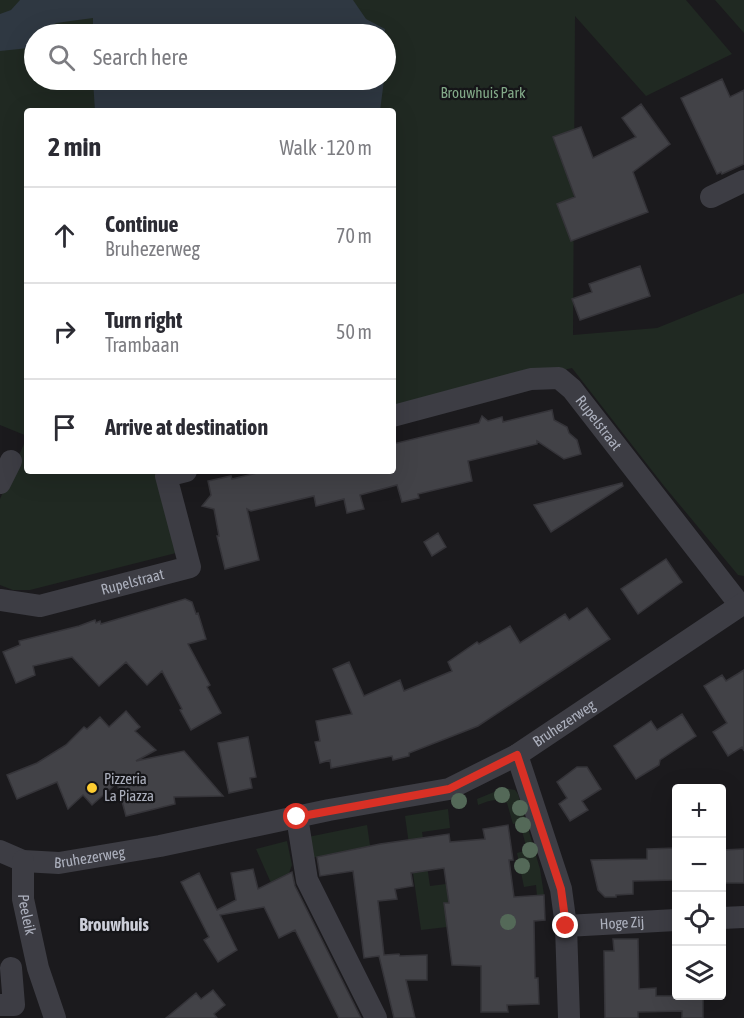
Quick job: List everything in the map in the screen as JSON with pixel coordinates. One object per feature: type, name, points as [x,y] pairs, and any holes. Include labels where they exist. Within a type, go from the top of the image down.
[{"type":"street","points":[[711,197],[744,181]]},
{"type":"street","name":"Rupelstraat","points":[[396,415],[531,379],[559,378],[572,389],[742,604]]},
{"type":"street","points":[[0,483],[10,461]]},
{"type":"street","name":"Rupelstraat","points":[[0,600],[40,606],[190,567],[166,476],[174,474]]},
{"type":"street","name":"Bruhezerweg","points":[[23,861],[59,863],[160,846],[297,817],[449,789],[517,755],[742,604]]},
{"type":"street","points":[[517,755],[561,889],[566,926],[569,1018]]},
{"type":"street","points":[[297,817],[307,880],[376,1018]]},
{"type":"street","points":[[0,851],[23,861]]},
{"type":"street","name":"Peeleik","points":[[23,861],[23,898],[38,968],[55,1018]]},
{"type":"street","points":[[726,918],[744,917]]},
{"type":"street","name":"Hoge Zij","points":[[566,926],[672,920]]},
{"type":"street","points":[[0,1005],[14,1005],[6,968],[38,968]]},
{"type":"green space","name":"Brouwhuis Park","points":[[0,0],[686,0],[732,54],[646,96],[575,16],[573,335],[657,328],[744,293],[744,576],[738,575],[664,486],[572,368],[396,408],[396,108],[24,108],[24,435],[0,425]]},
{"type":"green space","points":[[715,0],[744,0],[744,33]]},
{"type":"green space","points":[[24,444],[24,474],[160,474],[176,553],[30,590],[13,590],[0,585],[0,499]]},
{"type":"green space","points":[[504,788],[515,790],[518,794],[540,869],[544,895],[537,896],[536,885],[524,887],[517,853],[527,850],[520,823],[513,824],[507,803],[496,800],[478,805],[477,799]]},
{"type":"green space","points":[[448,809],[450,828],[422,832],[430,886],[446,884],[446,879],[456,877],[462,900],[444,903],[447,927],[421,930],[405,816]]},
{"type":"green space","points":[[367,825],[373,866],[364,848],[311,858],[308,837]]},
{"type":"green space","points":[[287,841],[292,865],[289,873],[271,883],[256,849]]},
{"type":"shaded area","points":[[20,0],[353,0],[366,19],[376,24],[93,24],[93,18],[55,24],[24,24],[24,49],[0,51],[0,14],[11,10]]},
{"type":"shaded area","points":[[94,90],[383,90],[380,108],[95,108]]},
{"type":"building","points":[[722,79],[730,97],[744,90],[744,164],[717,174],[681,98]]},
{"type":"building","points":[[641,104],[670,144],[633,172],[648,212],[571,241],[557,204],[575,197],[553,137],[581,127],[593,158],[636,137],[622,118]]},
{"type":"building","points":[[640,266],[650,296],[580,320],[572,299],[592,292],[589,284]]},
{"type":"building","points":[[552,410],[554,420],[567,427],[569,433],[577,440],[581,454],[564,459],[537,441],[537,444],[468,461],[472,481],[418,494],[419,498],[402,502],[397,485],[360,495],[364,509],[347,513],[344,499],[316,506],[314,496],[251,511],[247,509],[259,560],[225,569],[217,536],[219,536],[214,509],[202,506],[211,495],[208,481],[253,474],[396,474],[396,443],[479,423],[482,416],[488,421],[502,417],[503,422]]},
{"type":"building","points":[[622,483],[623,486],[551,532],[534,505]]},
{"type":"building","points":[[438,533],[446,547],[432,556],[424,542]]},
{"type":"building","points":[[666,559],[682,582],[638,614],[621,589]]},
{"type":"building","points":[[185,599],[192,602],[196,614],[198,613],[206,639],[188,644],[210,685],[207,687],[221,713],[191,730],[162,671],[147,685],[126,662],[99,686],[72,657],[33,666],[35,675],[16,683],[3,652],[20,645],[19,641],[95,620],[96,623],[100,621],[101,624]]},
{"type":"building","points":[[587,608],[610,639],[478,726],[409,753],[409,756],[393,760],[392,756],[331,768],[330,760],[320,763],[315,742],[320,741],[316,721],[352,714],[333,669],[349,662],[364,696],[400,680],[404,691],[452,671],[448,662],[477,642],[479,644],[510,626],[520,643],[565,614],[569,620]]},
{"type":"building","points":[[744,670],[744,751],[742,747],[728,756],[713,732],[727,723],[704,686],[722,675],[726,681]]},
{"type":"building","points":[[126,711],[140,727],[135,731],[156,750],[136,761],[184,751],[223,796],[174,797],[175,804],[126,816],[117,783],[92,805],[83,795],[68,809],[57,782],[17,799],[7,775],[37,763],[66,745],[84,727],[87,729],[100,717],[109,727]]},
{"type":"building","points":[[682,714],[696,736],[660,760],[659,765],[636,779],[614,746],[651,721],[657,730]]},
{"type":"building","points":[[248,737],[256,777],[250,778],[252,788],[229,793],[218,743]]},
{"type":"building","points":[[577,767],[587,767],[601,789],[582,801],[588,810],[570,821],[559,804],[567,798],[557,782]]},
{"type":"building","points":[[508,825],[513,860],[509,860],[514,897],[544,895],[545,920],[534,921],[535,978],[538,978],[539,1004],[507,1005],[508,1012],[481,1012],[481,966],[452,965],[444,903],[449,903],[444,868],[411,873],[413,886],[395,889],[397,899],[378,901],[384,955],[427,955],[427,980],[406,980],[415,1018],[394,1018],[379,956],[364,958],[353,871],[320,876],[317,857],[380,844],[449,834],[450,842],[485,839],[483,829]]},
{"type":"building","points":[[672,848],[672,880],[633,881],[633,894],[616,895],[616,897],[605,897],[598,890],[591,860],[647,859],[647,849]]},
{"type":"building","points":[[744,849],[744,883],[726,883],[726,850]]},
{"type":"building","points":[[253,869],[258,889],[292,872],[295,886],[361,1018],[339,1018],[295,930],[279,938],[264,907],[220,915],[237,950],[218,962],[204,940],[209,937],[181,882],[199,873],[217,910],[236,900],[231,873]]},
{"type":"building","points":[[613,939],[638,939],[639,989],[656,988],[656,996],[672,996],[672,1000],[703,1000],[703,1018],[682,1018],[682,1011],[638,1012],[638,1018],[605,1018],[604,951],[614,951]]},
{"type":"building","points":[[213,990],[225,1005],[214,1014],[217,1018],[166,1018],[196,993],[201,999]]},
{"type":"place","name":"Pizzeria La Piazza","points":[[92,788]]},
{"type":"district","name":"Brouwhuis","points":[[114,925]]},
{"type":"route","points":[[297,817],[449,789],[517,755],[561,889],[566,926]]}]
